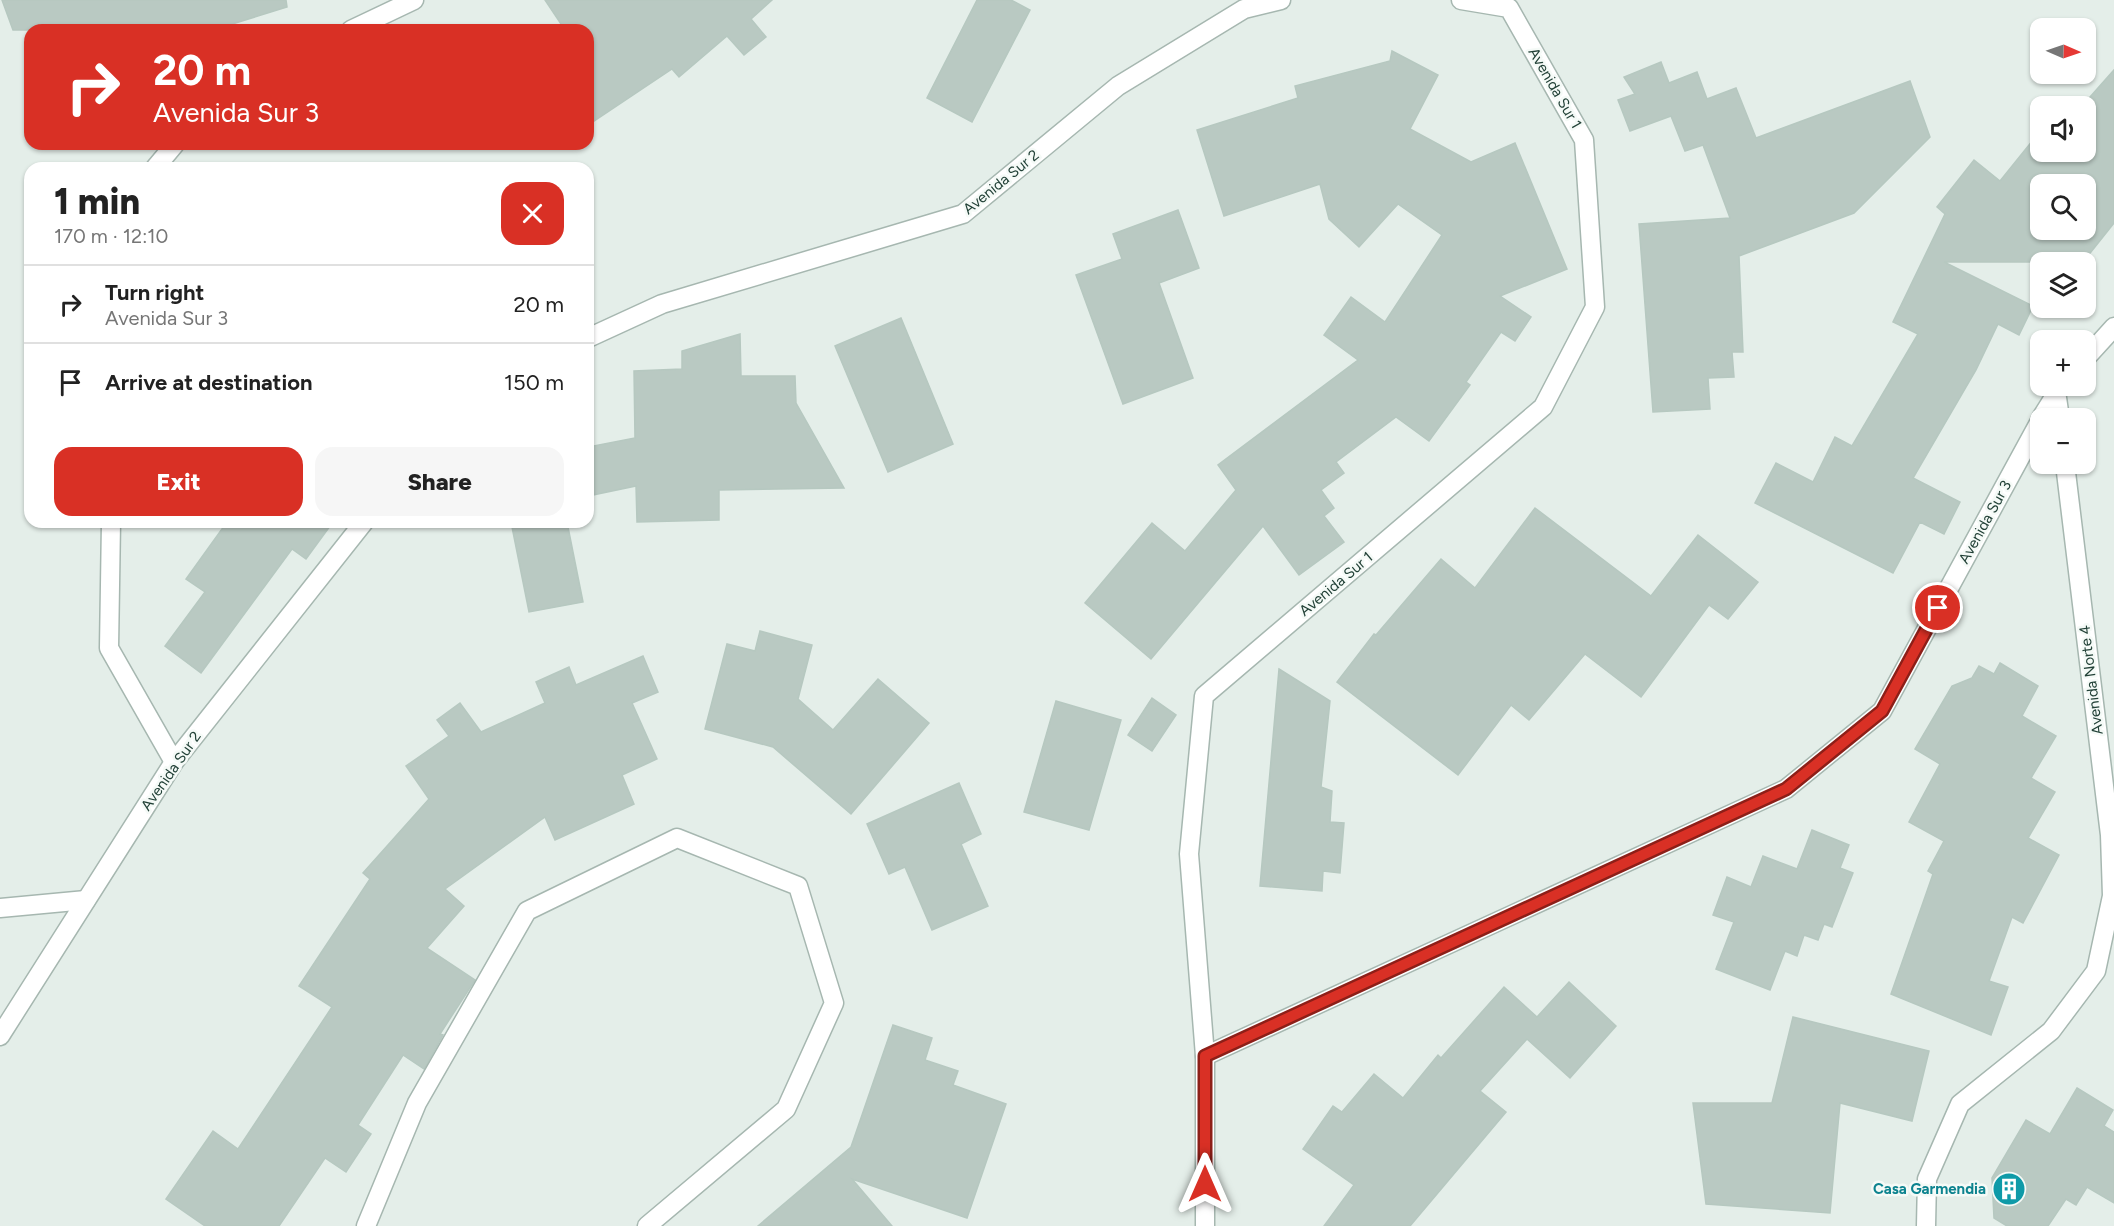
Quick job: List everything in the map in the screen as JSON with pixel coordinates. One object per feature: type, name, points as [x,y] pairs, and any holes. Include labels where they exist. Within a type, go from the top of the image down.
[{"type":"street","points":[[364,24],[414,0]]},
{"type":"street","name":"Avenida Sur 2","points":[[594,335],[662,304],[963,214],[1118,87],[1244,9],[1281,0]]},
{"type":"street","name":"Avenida Sur 1","points":[[1205,1226],[1205,1056],[1189,854],[1204,696],[1543,407],[1595,307],[1584,140],[1509,8],[1461,0]]},
{"type":"street","points":[[160,162],[170,150]]},
{"type":"street","points":[[2096,347],[2114,327]]},
{"type":"street","name":"Avenida Sur 3","points":[[1205,1056],[1786,789],[1882,711],[2030,440]]},
{"type":"street","name":"Avenida Norte 4","points":[[1926,1226],[1928,1179],[1960,1104],[2051,1031],[2090,980],[2096,971],[2113,896],[2110,835],[2066,474]]},
{"type":"street","points":[[111,528],[109,648],[174,762]]},
{"type":"street","name":"Avenida Sur 2","points":[[0,1036],[174,762],[358,528]]},
{"type":"street","points":[[366,1226],[417,1103],[527,912],[677,838],[798,886],[834,1003],[786,1109],[647,1226]]},
{"type":"street","points":[[0,908],[86,900]]},
{"type":"building","points":[[2,0],[286,0],[287,7],[232,24],[24,24],[24,30],[13,30]]},
{"type":"building","points":[[545,0],[772,0],[751,19],[766,37],[744,55],[727,36],[679,77],[672,69],[594,121],[594,24],[561,24]]},
{"type":"building","points":[[977,0],[1011,0],[1030,10],[972,122],[927,98]]},
{"type":"building","points":[[1392,51],[1438,75],[1410,129],[1471,162],[1515,143],[1567,269],[1500,296],[1531,317],[1515,341],[1501,332],[1466,382],[1470,385],[1429,441],[1396,417],[1336,462],[1344,473],[1321,490],[1334,508],[1324,516],[1344,542],[1299,575],[1263,526],[1151,659],[1085,603],[1152,523],[1185,551],[1236,490],[1218,465],[1358,360],[1324,335],[1351,297],[1385,322],[1442,235],[1398,204],[1359,247],[1329,219],[1320,184],[1224,216],[1197,130],[1298,98],[1295,86],[1390,61]]},
{"type":"building","points":[[1661,62],[1669,83],[1697,72],[1707,99],[1736,88],[1756,138],[1910,81],[1930,137],[1854,213],[1739,256],[1743,352],[1732,352],[1734,377],[1708,378],[1710,409],[1653,412],[1639,224],[1730,218],[1703,145],[1685,151],[1671,116],[1630,131],[1618,100],[1635,94],[1624,77]]},
{"type":"building","points":[[2114,70],[2114,223],[2091,252],[2030,252],[2030,262],[1944,262],[2030,305],[2030,312],[2019,335],[1998,324],[1976,370],[1913,478],[1960,502],[1944,534],[1920,522],[1893,573],[1755,503],[1776,463],[1813,482],[1835,437],[1852,446],[1918,334],[1893,322],[1945,214],[1937,207],[1974,160],[2000,181],[2030,144],[2030,162],[2096,162],[2096,96],[2091,96]]},
{"type":"building","points":[[1178,210],[1199,268],[1159,283],[1193,378],[1123,404],[1076,275],[1122,259],[1113,234]]},
{"type":"building","points":[[901,318],[953,444],[888,472],[835,346]]},
{"type":"building","points":[[740,334],[741,376],[795,376],[796,403],[844,488],[719,490],[719,520],[637,522],[636,486],[594,495],[594,446],[635,438],[634,371],[682,369],[682,351]]},
{"type":"building","points":[[1535,508],[1651,596],[1698,535],[1758,582],[1728,619],[1709,605],[1641,697],[1585,654],[1529,720],[1511,705],[1458,775],[1337,682],[1374,634],[1376,635],[1441,559],[1475,588]]},
{"type":"building","points":[[223,528],[329,528],[306,559],[292,549],[201,673],[165,646],[205,592],[186,579]]},
{"type":"building","points":[[512,528],[568,528],[583,602],[529,612]]},
{"type":"building","points":[[760,631],[812,645],[798,699],[833,730],[878,679],[929,723],[851,814],[773,747],[705,729],[727,644],[755,651]]},
{"type":"building","points":[[643,656],[658,692],[632,703],[657,759],[622,775],[634,804],[555,840],[545,817],[445,889],[464,906],[427,948],[475,980],[440,1034],[443,1035],[424,1069],[403,1055],[358,1125],[371,1134],[346,1172],[325,1158],[279,1226],[205,1226],[166,1199],[213,1131],[238,1149],[332,1007],[299,986],[370,879],[363,873],[429,799],[406,766],[449,736],[437,720],[460,703],[481,732],[545,703],[536,682],[569,667],[576,685]]},
{"type":"building","points":[[2000,663],[2038,686],[2022,716],[2056,736],[2031,778],[2055,792],[2028,838],[2059,855],[2023,923],[2012,917],[1989,981],[2008,987],[1991,1035],[1891,994],[1933,874],[1928,871],[1944,841],[1909,822],[1940,764],[1915,749],[1952,686],[1972,678],[1979,666],[1994,674]]},
{"type":"building","points":[[1279,669],[1330,701],[1321,787],[1332,791],[1330,822],[1344,823],[1340,873],[1323,871],[1322,891],[1260,886]]},
{"type":"building","points":[[1152,698],[1176,715],[1152,751],[1128,735]]},
{"type":"building","points":[[1056,701],[1121,720],[1089,830],[1024,812]]},
{"type":"building","points":[[959,783],[981,834],[961,844],[988,906],[932,930],[905,867],[889,874],[867,824]]},
{"type":"building","points":[[1812,830],[1849,845],[1840,868],[1853,873],[1832,927],[1824,924],[1818,940],[1804,935],[1797,956],[1785,951],[1770,990],[1716,969],[1734,922],[1713,915],[1727,877],[1751,887],[1763,856],[1797,869]]},
{"type":"building","points":[[1569,982],[1616,1026],[1570,1078],[1527,1039],[1480,1091],[1506,1112],[1410,1226],[1324,1226],[1354,1185],[1303,1149],[1333,1106],[1342,1112],[1374,1074],[1403,1098],[1438,1055],[1441,1058],[1504,987],[1537,1017]]},
{"type":"building","points":[[1793,1017],[1929,1051],[1912,1121],[1840,1103],[1830,1213],[1706,1204],[1693,1103],[1772,1103]]},
{"type":"building","points":[[893,1025],[932,1038],[925,1060],[958,1071],[953,1085],[1006,1104],[967,1218],[852,1179],[892,1226],[758,1226],[851,1147]]},
{"type":"building","points":[[2077,1088],[2113,1110],[2104,1126],[2114,1132],[2114,1203],[2087,1187],[2076,1205],[2066,1199],[2048,1226],[2007,1226],[1994,1218],[1992,1178],[2026,1120],[2050,1134]]},
{"type":"place","name":"Casa Garmendia","points":[[2009,1189]]},
{"type":"route","points":[[1205,1184],[1205,1056],[1786,789],[1882,711],[1938,608]]}]
